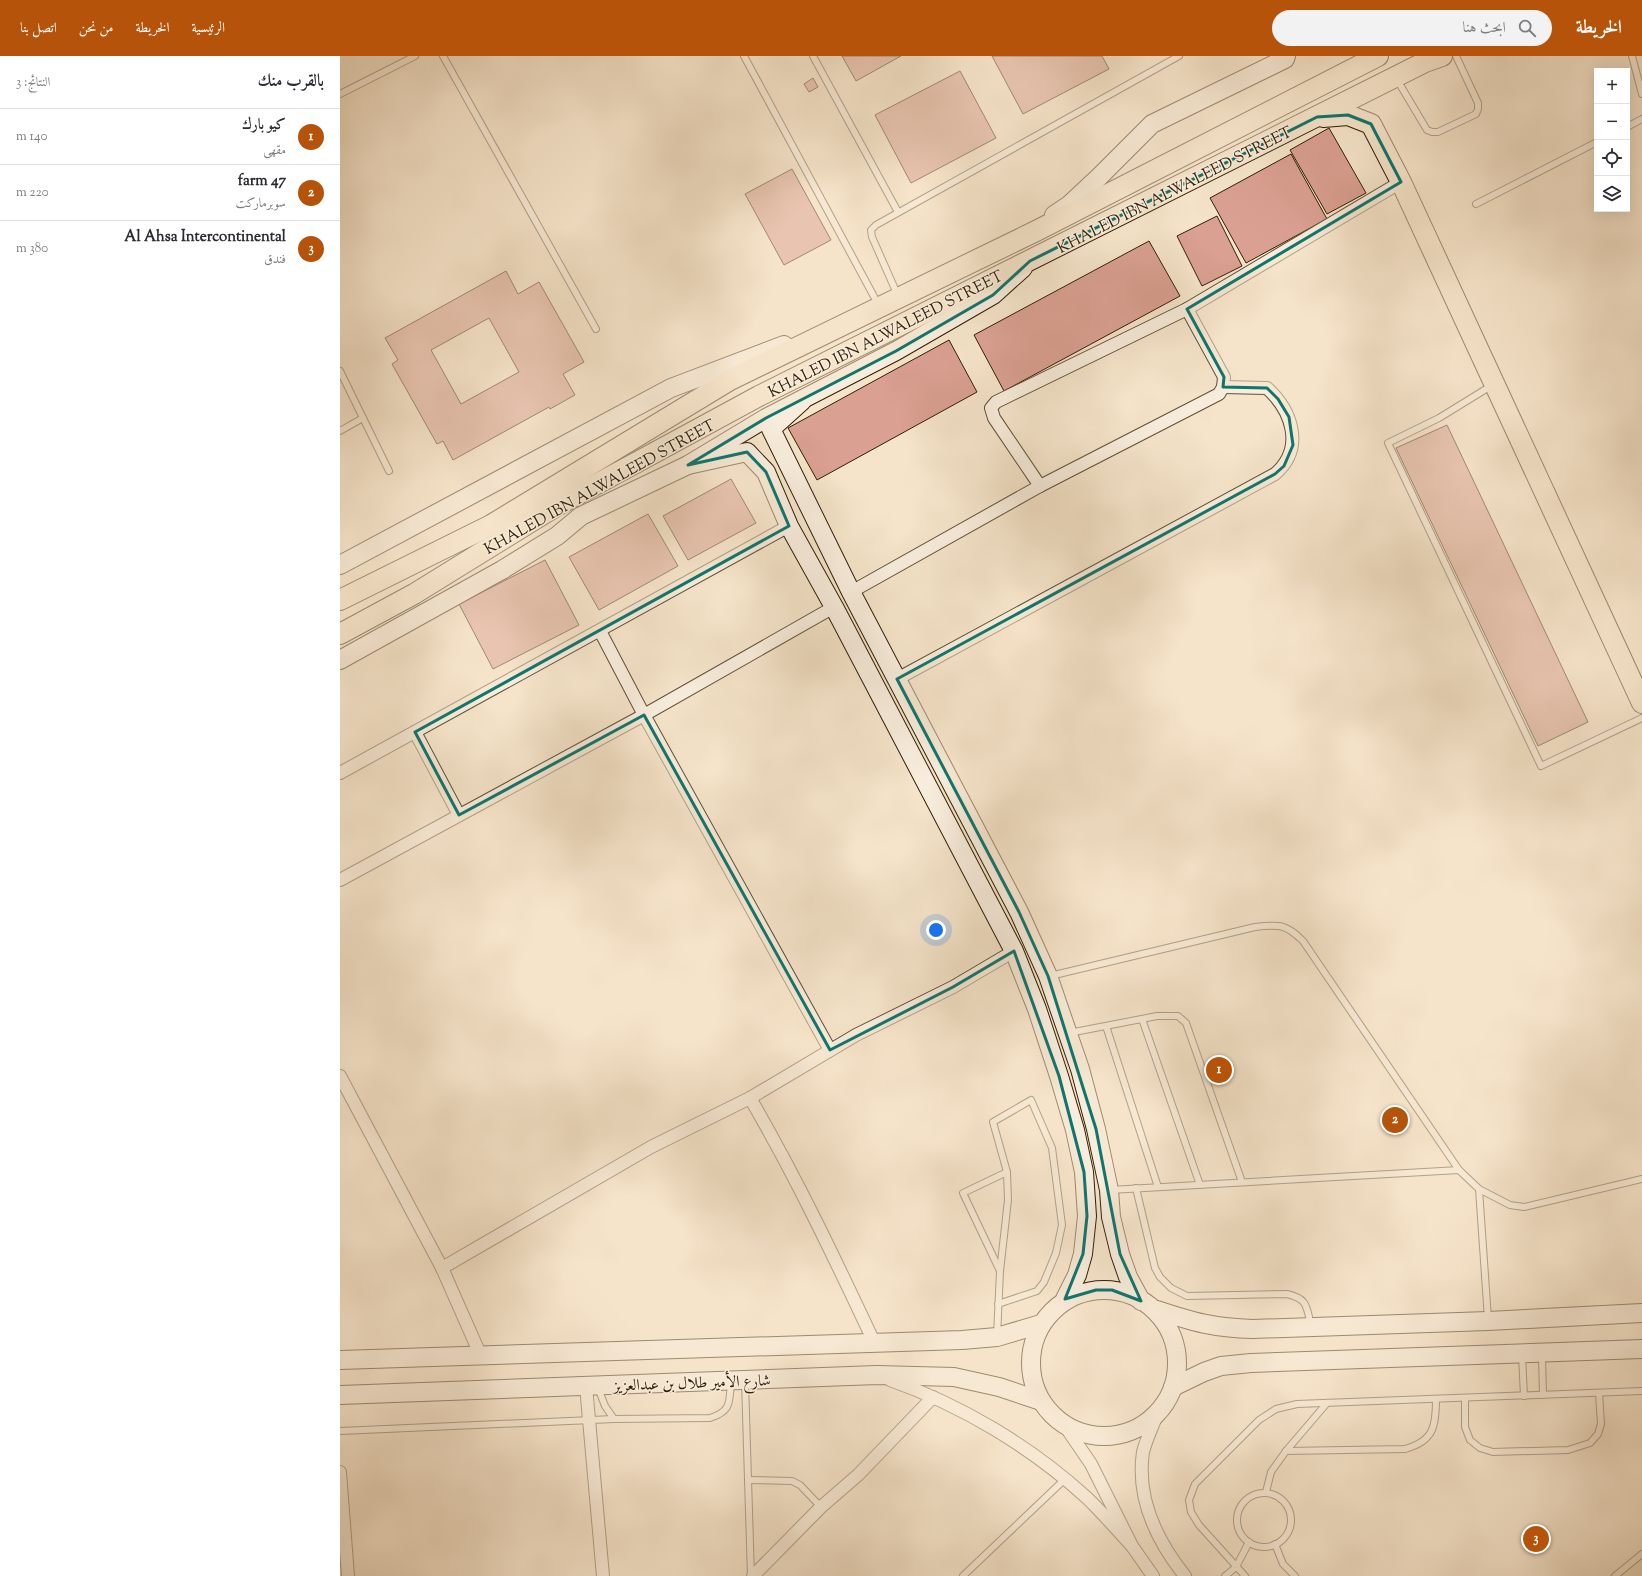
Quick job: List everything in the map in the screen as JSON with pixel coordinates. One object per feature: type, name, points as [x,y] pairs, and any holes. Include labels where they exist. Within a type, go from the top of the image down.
[{"type":"main road","name":"KHALED IBN ALWALEED STREET","points":[[340,600],[491,525],[730,380],[1036,231],[1378,56]]},
{"type":"main road","name":"KHALED IBN ALWALEED STREET","points":[[340,634],[414,594],[558,505],[760,396],[1395,77],[1442,56]]},
{"type":"main road","points":[[1317,117],[1348,115],[1371,124],[1401,182],[1642,703]]},
{"type":"street","points":[[1036,231],[1099,177],[1152,124],[1285,58],[1286,56]]},
{"type":"street","points":[[1040,486],[994,418],[991,408],[996,402],[1187,309],[1401,182]]},
{"type":"street","points":[[340,660],[502,570],[557,536],[582,516],[688,465],[766,418],[802,401],[896,351],[993,295],[1030,261]]},
{"type":"street","points":[[340,565],[671,388],[876,309]]},
{"type":"street","points":[[852,592],[1040,486],[1219,394],[1223,387],[1224,377],[1187,309]]},
{"type":"street","points":[[897,680],[1268,478],[1284,466],[1293,445],[1289,417],[1278,399],[1267,388],[1223,387]]},
{"type":"street","points":[[802,401],[771,429],[897,680],[1019,912],[1048,976],[1068,1033],[1096,1129],[1109,1190],[1111,1217],[1120,1254],[1128,1277],[1141,1301]]},
{"type":"street","points":[[688,465],[747,452],[766,472],[789,526],[834,607],[1014,951],[1037,1009],[1075,1130],[1084,1172],[1087,1216],[1083,1254],[1077,1275],[1065,1299],[1052,1310],[1041,1324],[1031,1354],[1031,1370],[1041,1401],[1052,1415],[1065,1426],[1091,1464],[1132,1546]]},
{"type":"street","points":[[340,773],[789,526]]},
{"type":"street","points":[[340,880],[644,715],[834,607]]},
{"type":"street","points":[[600,631],[644,715],[830,1050]]},
{"type":"street","points":[[414,732],[459,815]]},
{"type":"street","points":[[442,1268],[651,1147],[750,1098],[856,1035],[953,987],[1014,951]]},
{"type":"street","points":[[340,1076],[442,1268],[480,1354]]},
{"type":"street","points":[[750,1098],[770,1132],[831,1250],[874,1342]]},
{"type":"street","points":[[1065,1299],[1096,1290],[1112,1290],[1129,1294],[1157,1310],[1199,1324],[1223,1329],[1488,1321],[1642,1313]]},
{"type":"street","points":[[1065,1426],[1096,1435],[1112,1435],[1143,1426],[1157,1415],[1168,1401],[1173,1387],[1178,1370],[1178,1354],[1168,1324],[1157,1310]]},
{"type":"street","points":[[340,1360],[997,1337],[1041,1324]]},
{"type":"street","points":[[1173,1387],[1204,1372],[1221,1366],[1251,1363],[1642,1349]]},
{"type":"street","points":[[877,1375],[933,1397],[971,1416],[1021,1446],[1065,1479],[1087,1498],[1132,1546],[1153,1576]]},
{"type":"street","name":"شارع الأمير طلال بن عبدالعزيز","points":[[340,1396],[877,1375],[954,1377],[999,1387],[1041,1401]]},
{"type":"street","points":[[592,1386],[590,1421],[604,1576]]},
{"type":"street","points":[[752,1576],[821,1506],[858,1475],[933,1397]]},
{"type":"street","points":[[1157,1415],[1144,1451],[1141,1476],[1146,1506],[1157,1534],[1168,1555],[1185,1576]]},
{"type":"street","points":[[340,1472],[348,1576]]},
{"type":"lane","points":[[340,94],[414,56]]},
{"type":"lane","points":[[443,56],[596,329]]},
{"type":"lane","points":[[744,56],[876,309]]},
{"type":"lane","points":[[813,56],[898,212]]},
{"type":"lane","points":[[899,298],[872,237],[871,230],[898,212],[1179,56]]},
{"type":"lane","points":[[1395,77],[1427,130],[1438,132],[1476,114],[1478,109],[1478,103],[1456,56]]},
{"type":"lane","points":[[1632,56],[1642,94]]},
{"type":"lane","points":[[1630,125],[1642,119]]},
{"type":"lane","points":[[1476,204],[1594,144]]},
{"type":"lane","points":[[340,371],[389,471]]},
{"type":"lane","points":[[1494,384],[1439,418],[1388,443],[1541,766],[1642,718]]},
{"type":"lane","points":[[340,431],[363,418]]},
{"type":"lane","points":[[1048,976],[1255,927],[1274,924],[1291,929],[1304,941],[1459,1170],[1478,1189],[1510,1205],[1524,1207],[1642,1179]]},
{"type":"lane","points":[[1068,1033],[1168,1014],[1178,1016],[1186,1023],[1242,1182]]},
{"type":"lane","points":[[1142,1019],[1200,1184]]},
{"type":"lane","points":[[1106,1026],[1158,1187]]},
{"type":"lane","points":[[997,1337],[998,1304],[1000,1271],[1006,1229],[1007,1172],[993,1122],[1031,1100],[1052,1148],[1062,1225],[1056,1253],[1044,1282],[1037,1291],[998,1304]]},
{"type":"lane","points":[[1109,1190],[1459,1170]]},
{"type":"lane","points":[[1000,1271],[963,1193],[1007,1172]]},
{"type":"lane","points":[[1136,1188],[1154,1268],[1160,1277],[1171,1288],[1187,1296],[1287,1294],[1299,1296],[1305,1302],[1311,1327]]},
{"type":"lane","points":[[1478,1189],[1488,1321]]},
{"type":"lane","points":[[1542,1352],[1543,1395]]},
{"type":"lane","points":[[1522,1353],[1524,1396]]},
{"type":"lane","points":[[340,1431],[614,1419],[710,1418],[722,1414],[728,1407],[738,1380]]},
{"type":"lane","points":[[738,1380],[748,1480],[752,1576]]},
{"type":"lane","points":[[592,1386],[614,1419]]},
{"type":"lane","points":[[1245,1576],[1199,1525],[1191,1512],[1189,1500],[1196,1484],[1259,1420],[1276,1409],[1297,1404],[1642,1391]]},
{"type":"lane","points":[[1465,1398],[1465,1427],[1470,1440],[1480,1448],[1493,1452],[1568,1450],[1590,1443],[1598,1434],[1601,1424],[1599,1393]]},
{"type":"lane","points":[[1286,1451],[1405,1449],[1415,1446],[1425,1440],[1432,1432],[1436,1419],[1436,1399]]},
{"type":"lane","points":[[1266,1492],[1271,1472],[1286,1451],[1327,1403]]},
{"type":"lane","points":[[963,1576],[1065,1479]]},
{"type":"lane","points":[[748,1480],[792,1481],[800,1485],[821,1506]]},
{"type":"lane","points":[[1266,1492],[1283,1499],[1288,1506],[1291,1515],[1291,1524],[1288,1533],[1275,1544],[1266,1547],[1257,1546],[1242,1536],[1238,1528],[1238,1511],[1249,1497],[1257,1493],[1266,1492]]},
{"type":"lane","points":[[1225,1576],[1236,1567],[1249,1542]]},
{"type":"lane","points":[[1275,1544],[1283,1564],[1295,1576]]},
{"type":"lane","points":[[1615,1576],[1642,1554]]},
{"type":"highlighted area","points":[[1348,115],[1371,124],[1401,182],[1187,309],[1224,377],[1223,387],[1267,388],[1278,399],[1289,417],[1293,445],[1284,466],[1275,474],[897,679],[1019,912],[1048,976],[1096,1129],[1120,1254],[1141,1301],[1112,1290],[1096,1290],[1065,1299],[1083,1254],[1087,1216],[1084,1172],[1059,1076],[1014,951],[953,987],[830,1050],[644,715],[459,815],[415,732],[789,526],[766,472],[747,452],[688,465],[766,418],[896,351],[993,295],[1030,261],[1317,117]]},
{"type":"building","points":[[842,56],[901,56],[856,81]]},
{"type":"building","points":[[992,56],[1102,56],[1109,69],[1023,114]]},
{"type":"building","points":[[960,71],[996,138],[911,183],[875,115]]},
{"type":"building","points":[[813,78],[818,87],[809,92],[804,84]]},
{"type":"building","points":[[1329,128],[1366,193],[1327,214],[1290,150]]},
{"type":"building","points":[[1291,154],[1327,219],[1246,263],[1210,198]]},
{"type":"building","points":[[792,169],[831,240],[784,265],[745,194]]},
{"type":"building","points":[[1217,216],[1242,266],[1202,286],[1177,236]]},
{"type":"building","points":[[1149,241],[1180,296],[1004,391],[974,335]]},
{"type":"building","points":[[506,271],[518,294],[539,282],[584,362],[563,374],[575,395],[550,409],[549,407],[453,460],[443,441],[437,444],[392,364],[398,360],[385,338]],"holes":[[[489,318],[519,372],[461,404],[431,350]]]},
{"type":"building","points":[[949,340],[977,392],[817,480],[788,428]]},
{"type":"building","points":[[1447,425],[1588,722],[1538,746],[1396,448]]},
{"type":"building","points":[[731,479],[756,523],[688,560],[663,516]]},
{"type":"building","points":[[648,514],[678,566],[599,610],[569,557]]},
{"type":"building","points":[[545,560],[579,625],[493,669],[459,604]]},
{"type":"place","name":"كيو بارك","points":[[1219,1070]]},
{"type":"place","name":"farm 47","points":[[1395,1120]]},
{"type":"place","name":"Al Ahsa Intercontinental","points":[[1536,1539]]}]
